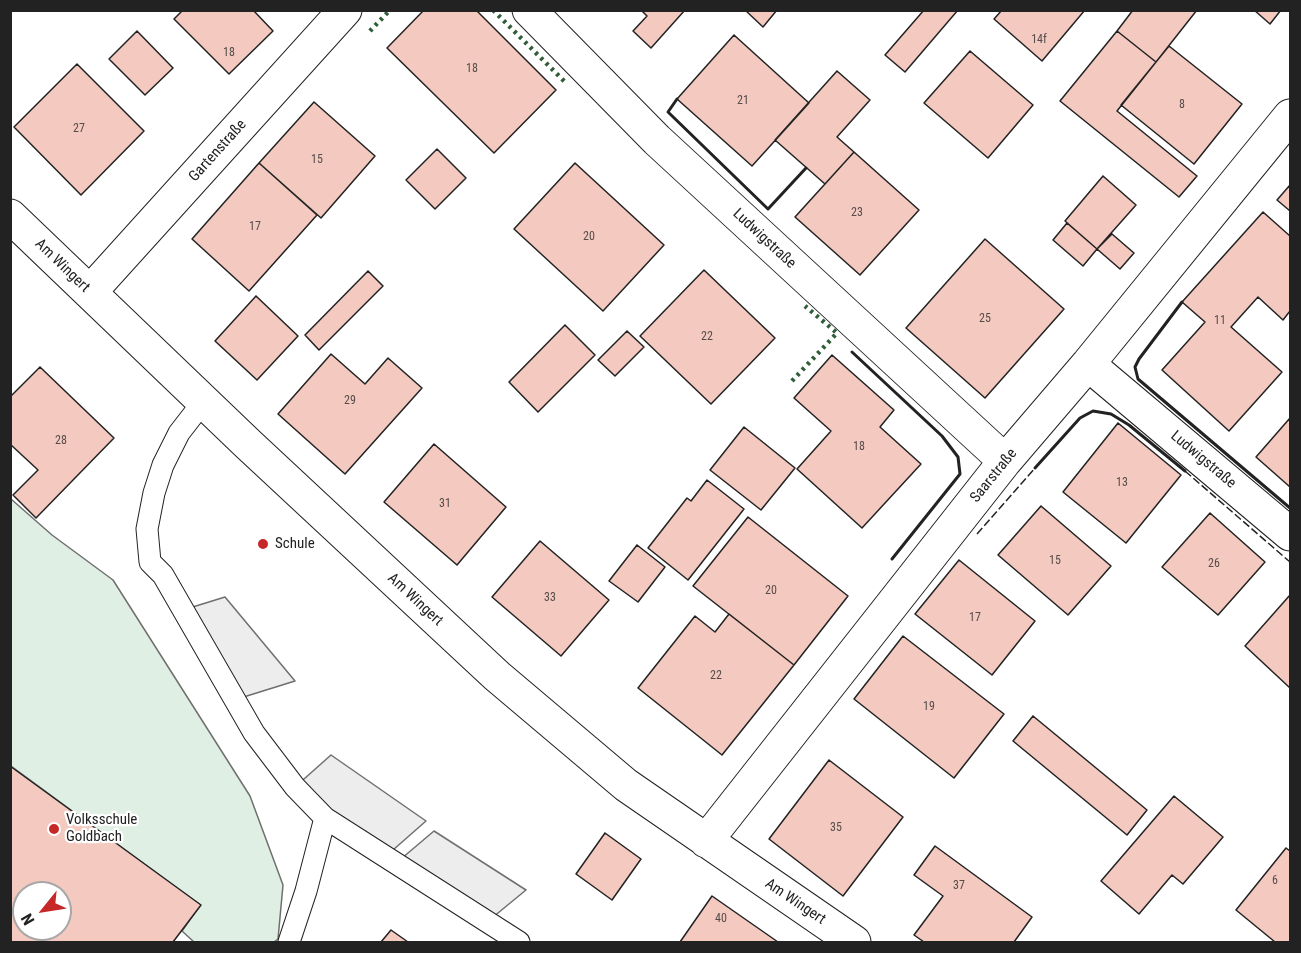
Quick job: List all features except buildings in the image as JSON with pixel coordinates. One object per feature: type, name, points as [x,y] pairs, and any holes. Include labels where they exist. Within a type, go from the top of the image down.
[{"type":"street","name":"Gartenstraße","points":[[90,292],[345,10]]},
{"type":"street","name":"Ludwigstraße","points":[[529,10],[657,140],[1005,461]]},
{"type":"street","name":"Saarstraße","points":[[706,842],[1005,461],[1088,364],[1290,116]]},
{"type":"street","name":"Am Wingert","points":[[10,216],[203,402],[497,676],[626,785],[854,942]]},
{"type":"street","name":"Ludwigstraße","points":[[1088,364],[1290,534]]},
{"type":"lane","points":[[203,402],[179,433],[163,465],[154,493],[147,529],[150,562],[163,575],[254,733],[295,787],[325,818],[519,942]]},
{"type":"lane","points":[[289,942],[306,891],[325,818]]},
{"type":"green space","points":[[11,499],[52,535],[113,580],[250,796],[283,885],[278,939],[274,942],[194,942],[182,931],[200,905],[11,766]]},
{"type":"shaded area","points":[[225,597],[295,681],[234,700],[183,610]]},
{"type":"shaded area","points":[[331,755],[426,821],[385,857],[295,787]]},
{"type":"shaded area","points":[[434,831],[526,890],[487,922],[395,864]]},
{"type":"hedge","points":[[370,31],[390,10]]},
{"type":"hedge","points":[[493,10],[565,82]]},
{"type":"hedge","points":[[792,381],[837,333],[805,306]]},
{"type":"fence","points":[[977,534],[1035,468]]},
{"type":"fence","points":[[1185,471],[1290,562]]},
{"type":"wall","points":[[677,99],[668,112],[768,209],[806,168]]},
{"type":"wall","points":[[1182,302],[1139,359],[1135,367],[1138,379],[1290,508]]},
{"type":"wall","points":[[852,352],[942,436],[958,457],[960,474],[892,559]]},
{"type":"wall","points":[[1035,468],[1080,418],[1093,411],[1111,414],[1129,425],[1185,471]]},
{"type":"place","name":"Schule","points":[[263,544]]},
{"type":"place","name":"Volksschule Goldbach","points":[[54,829]]}]
